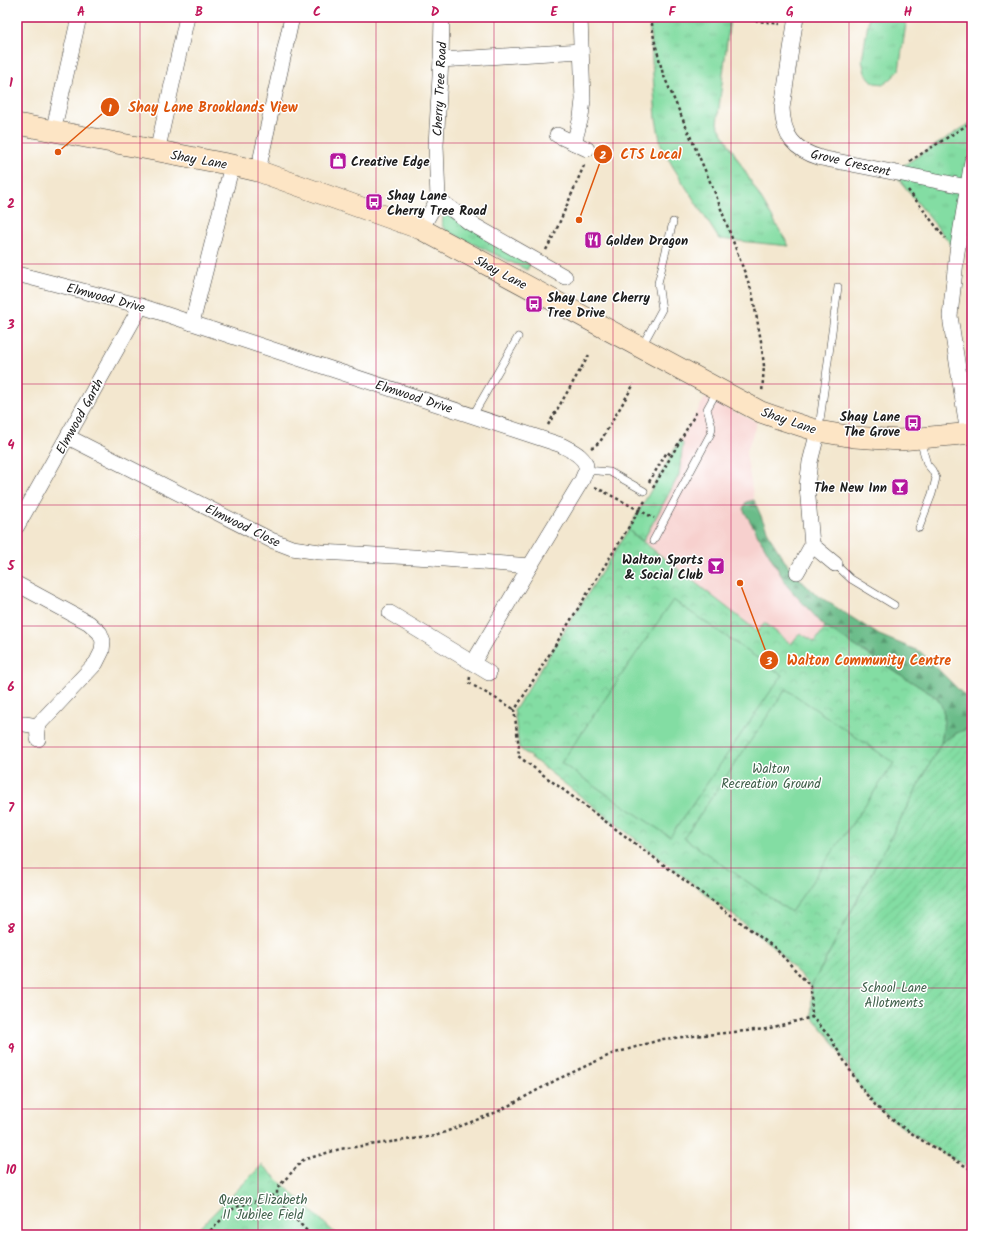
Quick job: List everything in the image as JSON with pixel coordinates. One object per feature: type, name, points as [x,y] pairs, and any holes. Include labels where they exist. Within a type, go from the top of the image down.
[{"type":"main road","name":"Shay Lane","points":[[17,124],[258,171],[421,229],[761,412],[784,420],[818,430],[868,439],[900,440],[970,434]]},
{"type":"street","points":[[52,132],[79,17]]},
{"type":"street","points":[[157,152],[187,17]]},
{"type":"street","points":[[258,171],[292,17]]},
{"type":"street","name":"Cherry Tree Road","points":[[438,199],[436,145],[442,17]]},
{"type":"street","points":[[557,135],[581,146],[581,117],[583,100],[580,17]]},
{"type":"street","name":"Grove Crescent","points":[[795,22],[782,114],[786,131],[791,141],[800,150],[821,158],[968,187]]},
{"type":"street","points":[[441,60],[581,51]]},
{"type":"street","points":[[970,434],[950,316],[957,252],[972,161]]},
{"type":"street","points":[[192,323],[232,165]]},
{"type":"street","points":[[421,229],[438,199],[470,223],[566,278]]},
{"type":"street","name":"Elmwood Drive","points":[[17,274],[141,306],[541,438],[561,445],[579,456]]},
{"type":"street","name":"Elmwood Garth","points":[[17,526],[141,306]]},
{"type":"street","points":[[797,572],[812,544],[807,486],[810,462],[818,430]]},
{"type":"street","name":"Elmwood Close","points":[[68,437],[271,540],[292,548],[320,552],[432,558],[530,566]]},
{"type":"street","points":[[473,663],[584,475],[585,465],[579,456]]},
{"type":"street","points":[[812,544],[835,564]]},
{"type":"street","points":[[17,584],[89,623],[100,633],[103,641],[102,651],[96,663],[33,730]]},
{"type":"street","points":[[390,613],[489,673]]},
{"type":"lane","points":[[641,348],[662,308],[658,283],[673,222]]},
{"type":"lane","points":[[818,430],[838,287]]},
{"type":"lane","points":[[473,415],[518,337]]},
{"type":"lane","points":[[653,541],[711,433],[712,428],[707,409],[718,389]]},
{"type":"lane","points":[[919,438],[927,464],[936,478],[932,494],[919,528]]},
{"type":"lane","points":[[584,475],[610,472],[648,493]]},
{"type":"lane","points":[[835,564],[851,579],[894,605]]},
{"type":"path","points":[[651,17],[654,39],[663,74],[715,193],[752,292],[764,366],[761,412]]},
{"type":"path","points":[[731,17],[795,22]]},
{"type":"path","points":[[539,262],[555,233],[587,158],[581,146]]},
{"type":"path","points":[[541,438],[589,355]]},
{"type":"path","points":[[579,456],[600,442],[634,384]]},
{"type":"path","points":[[648,493],[698,410]]},
{"type":"path","points":[[671,455],[667,452],[640,511],[514,709],[519,748],[518,756],[775,948],[811,986],[812,1017],[829,1036],[861,1088],[877,1107],[898,1124],[972,1170]]},
{"type":"path","points":[[584,475],[640,511],[662,523]]},
{"type":"path","points":[[473,663],[469,683],[514,709]]},
{"type":"path","points":[[311,1235],[283,1206],[277,1194],[277,1189],[304,1160],[340,1149],[435,1136],[497,1112],[558,1079],[612,1054],[662,1040],[766,1029],[812,1017]]},
{"type":"path","points":[[206,1235],[230,1210],[277,1194]]},
{"type":"shaded area","points":[[705,398],[757,422],[746,453],[754,500],[746,502],[801,602],[825,627],[815,643],[791,644],[765,623],[758,632],[643,541],[679,475],[683,443],[680,440]]},
{"type":"green space","points":[[649,17],[730,17],[717,124],[789,246],[719,239],[673,167],[661,145],[656,119]]},
{"type":"green space","points":[[869,17],[907,17],[899,70],[884,84],[874,83],[865,73],[862,60]]},
{"type":"green space","points":[[972,122],[972,161],[957,252],[893,172]]},
{"type":"green space","points":[[446,213],[530,264],[527,270],[445,230],[442,225],[443,216]]},
{"type":"green space","points":[[680,440],[683,443],[679,475],[643,541],[628,530]]},
{"type":"green space","points":[[754,500],[771,539],[784,560],[799,579],[817,595],[879,635],[921,652],[972,703],[972,727],[957,733],[941,743],[944,715],[937,698],[825,627],[788,587],[743,509],[746,502]]},
{"type":"green space","name":"Walton Recreation Ground","points":[[628,530],[757,631],[765,623],[791,644],[800,633],[815,642],[825,627],[937,698],[943,709],[944,720],[941,743],[811,987],[775,948],[519,748],[514,709]]},
{"type":"green space","points":[[673,600],[782,675],[670,837],[561,763]]},
{"type":"green space","points":[[786,689],[894,763],[791,912],[684,838]]},
{"type":"green space","name":"School Lane Allotments","points":[[972,727],[972,1170],[923,1141],[877,1107],[861,1088],[829,1036],[812,1017],[811,987],[941,743],[957,733]]},
{"type":"green space","name":"Queen Elizabeth II Jubilee Field","points":[[262,1165],[337,1235],[192,1235]]},
{"type":"place","name":"Shay Lane Brooklands View","points":[[58,152]]},
{"type":"place","name":"Creative Edge","points":[[338,161]]},
{"type":"place","name":"Shay Lane Cherry Tree Road","points":[[374,202]]},
{"type":"place","name":"CTS Local","points":[[579,220]]},
{"type":"place","name":"Golden Dragon","points":[[593,240]]},
{"type":"place","name":"Shay Lane Cherry Tree Drive","points":[[534,304]]},
{"type":"place","name":"Shay Lane The Grove","points":[[913,423]]},
{"type":"place","name":"The New Inn","points":[[900,487]]},
{"type":"place","name":"Walton Sports & Social Club","points":[[716,566]]},
{"type":"place","name":"Walton Community Centre","points":[[740,583]]}]
